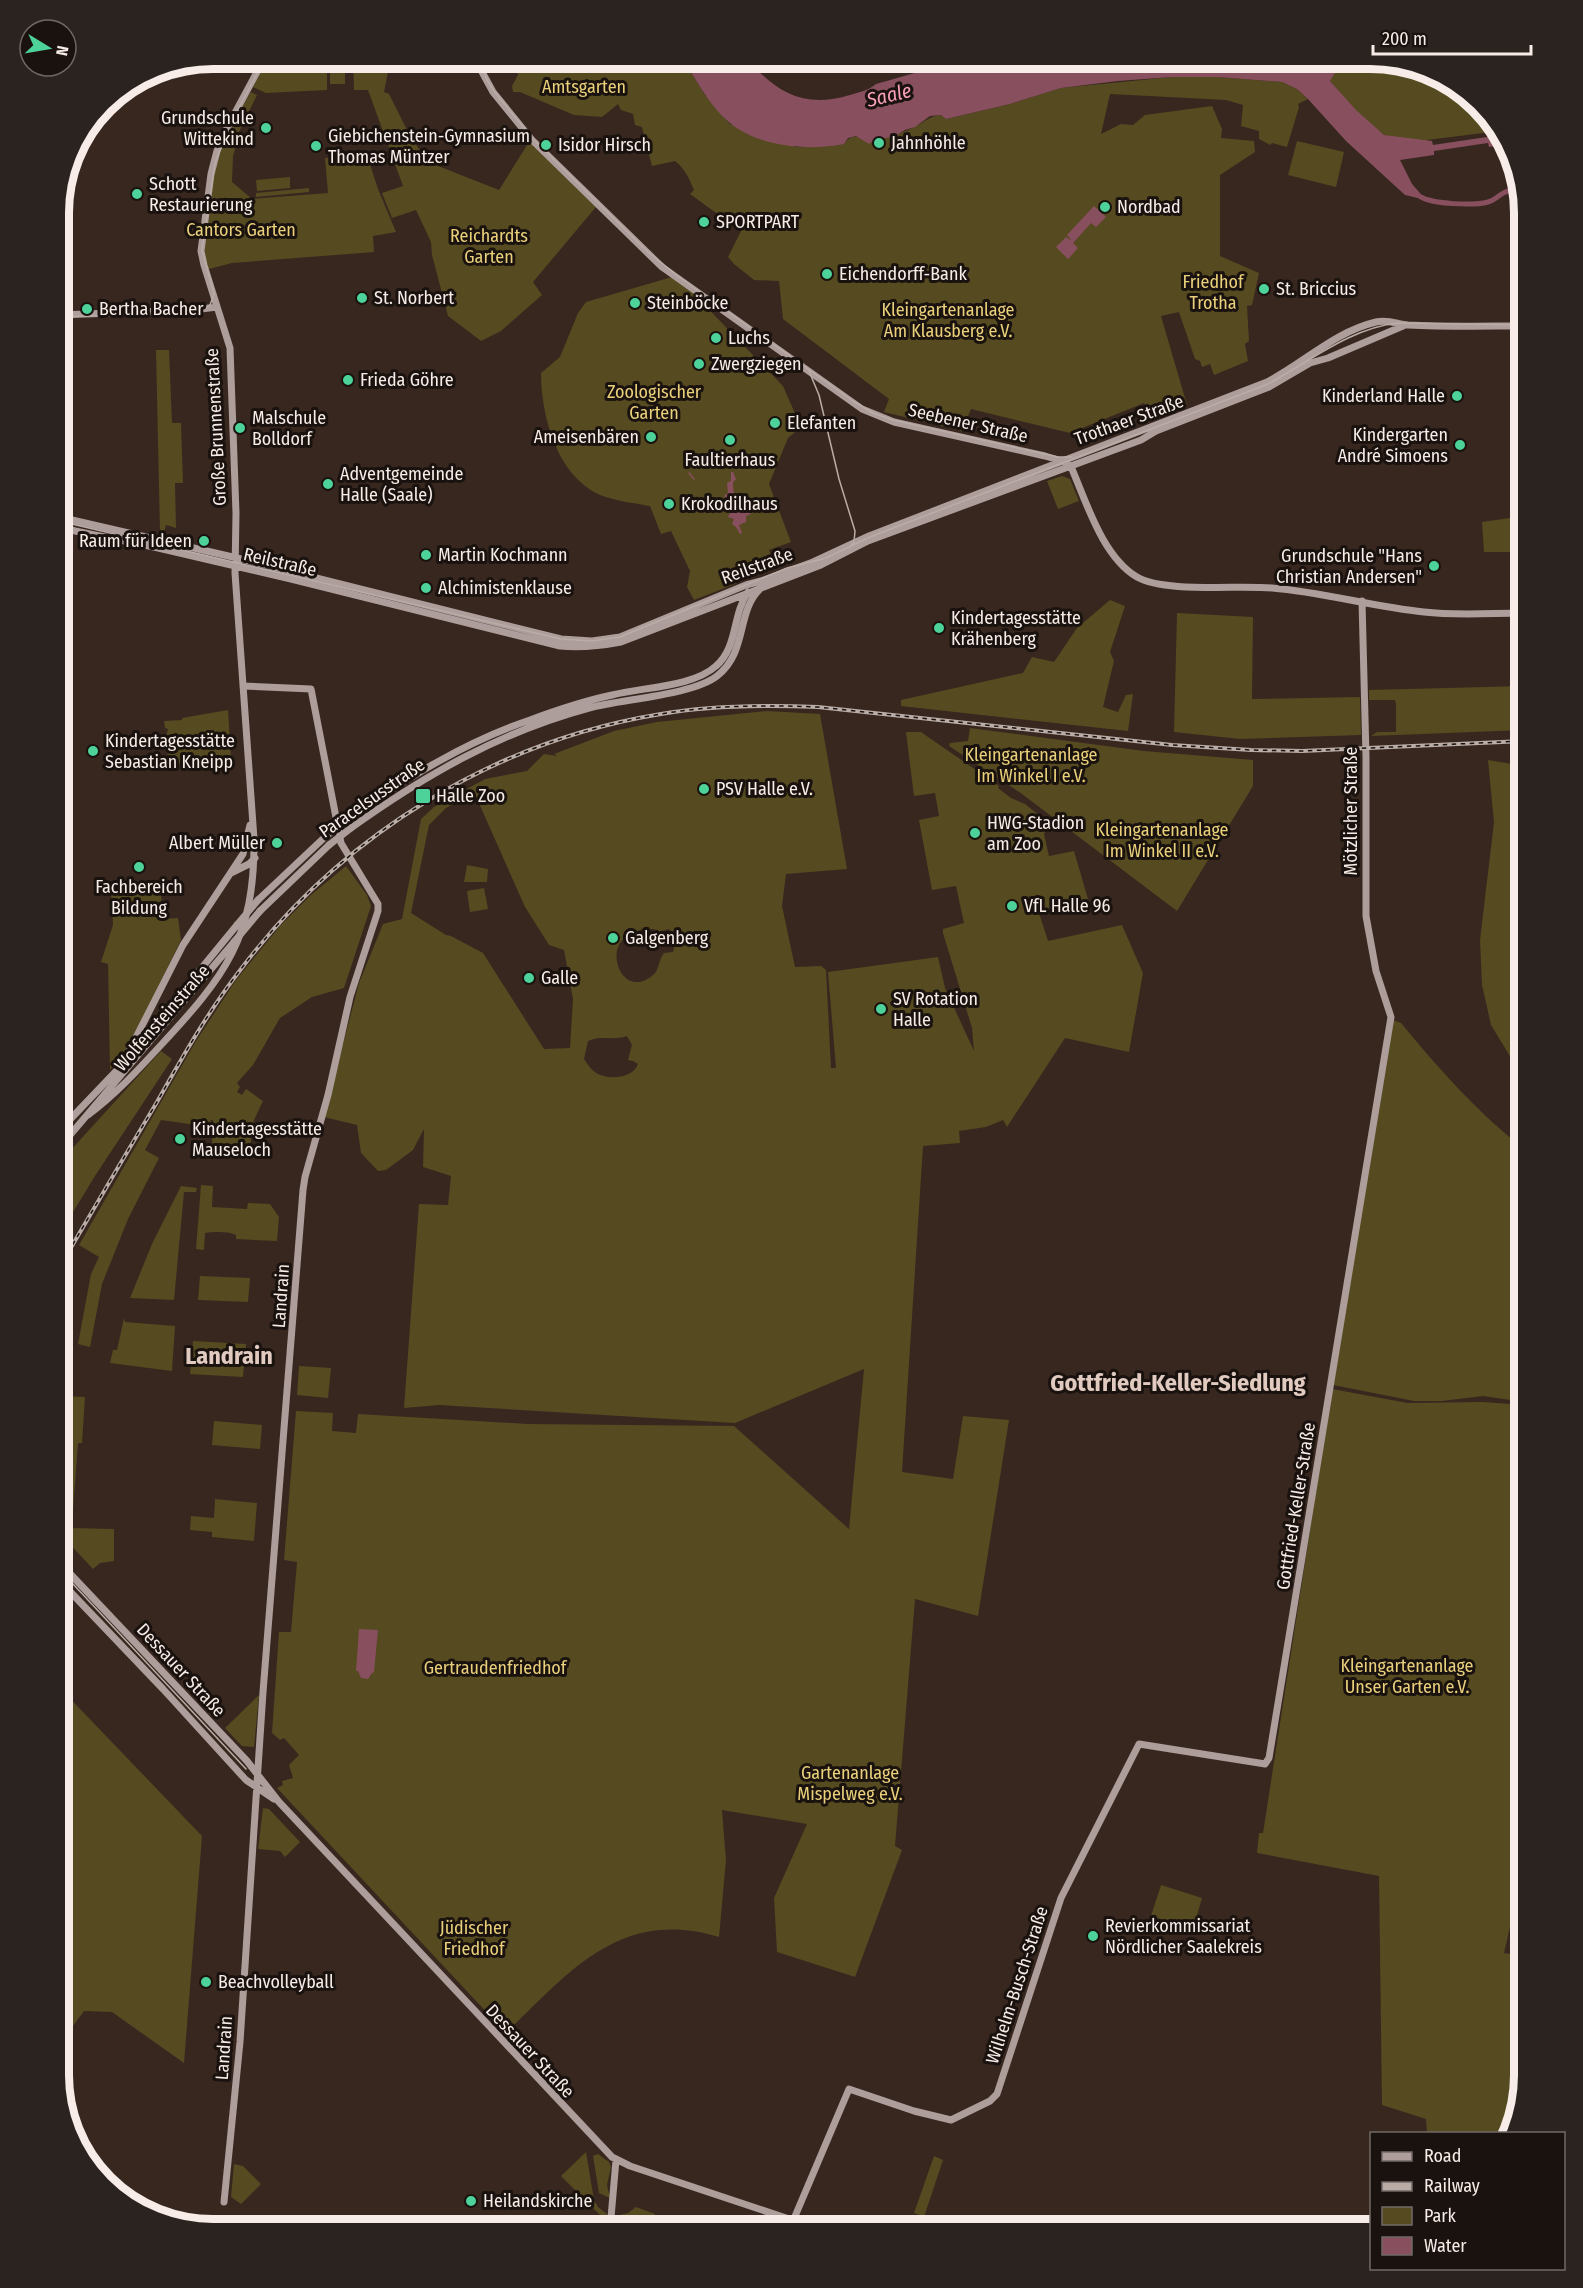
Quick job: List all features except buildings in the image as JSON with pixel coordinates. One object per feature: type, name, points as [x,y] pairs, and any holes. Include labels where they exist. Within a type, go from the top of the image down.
[{"type":"street","name":"Große Brunnenstraße","points":[[237,558],[230,348],[201,250],[211,174],[222,138],[258,69]]},
{"type":"street","name":"Seebener Straße","points":[[481,69],[493,92],[532,140],[662,267],[840,395],[862,409],[887,420],[1035,454],[1062,461],[1071,467]]},
{"type":"street","points":[[69,315],[217,307]]},
{"type":"street","name":"Trothaer Straße","points":[[857,543],[1267,382],[1300,363],[1323,345],[1367,325],[1383,321],[1406,325],[1514,326]]},
{"type":"street","name":"Trothaer Straße","points":[[857,543],[1071,467],[1269,387],[1310,363],[1406,325]]},
{"type":"street","points":[[1035,454],[1040,462],[1037,471]]},
{"type":"street","points":[[1071,467],[1106,544],[1121,565],[1138,577],[1162,585],[1269,587],[1428,613],[1514,613]]},
{"type":"street","name":"Reilstraße","points":[[69,519],[416,602],[560,646],[582,648],[621,642],[747,593]]},
{"type":"street","name":"Reilstraße","points":[[69,527],[494,626],[561,639],[601,640],[620,637],[746,585],[761,585],[857,543]]},
{"type":"street","name":"Wolfensteinstraße","points":[[88,1115],[119,1090],[193,1010],[218,978],[236,946],[246,920],[255,858],[237,558]]},
{"type":"street","name":"Paracelsusstraße","points":[[69,1121],[122,1065],[258,900],[326,836],[390,790],[420,772],[489,741],[522,722],[587,701],[681,682],[704,674],[717,666],[727,653],[747,593],[761,585]]},
{"type":"street","name":"Paracelsusstraße","points":[[497,737],[589,708],[687,689],[711,680],[731,661],[739,645],[750,604],[761,585]]},
{"type":"street","points":[[728,600],[734,605],[738,615]]},
{"type":"street","name":"Mötzlicher Straße","points":[[1362,601],[1366,757],[1366,916],[1376,971],[1391,1017]]},
{"type":"street","name":"Landrain","points":[[224,2202],[240,2042],[258,1773],[305,1177],[328,1095],[350,997],[378,916],[378,904],[341,843],[311,689],[243,686]]},
{"type":"street","name":"Paracelsusstraße","points":[[69,1137],[260,911],[329,845],[395,796],[489,741]]},
{"type":"street","name":"Wolfensteinstraße","points":[[122,1065],[183,945],[245,849],[252,811]]},
{"type":"street","name":"Wolfensteinstraße","points":[[231,873],[249,864],[255,858]]},
{"type":"street","name":"Gottfried-Keller-Straße","points":[[1138,1744],[1264,1764],[1269,1758],[1391,1017]]},
{"type":"street","name":"Dessauer Straße","points":[[69,1573],[258,1773],[279,1802],[603,2150],[616,2160],[787,2219]]},
{"type":"street","name":"Dessauer Straße","points":[[69,1590],[241,1775],[257,1789],[279,1802]]},
{"type":"street","name":"Wilhelm-Busch-Straße","points":[[794,2219],[849,2089],[944,2120],[951,2120],[994,2098],[1002,2080],[1061,1898],[1138,1744]]},
{"type":"street","points":[[241,1775],[252,1776],[258,1773]]},
{"type":"street","points":[[611,2219],[616,2160]]},
{"type":"green space","points":[[263,69],[327,69],[327,90],[266,93],[253,87]]},
{"type":"green space","points":[[330,69],[345,69],[345,84],[330,84]]},
{"type":"green space","name":"Reichardts Garten","points":[[353,69],[389,69],[384,92],[389,94],[410,136],[428,162],[499,190],[529,142],[596,207],[533,282],[542,295],[501,331],[481,341],[448,316],[432,255],[431,242],[416,210],[392,218],[382,193],[403,186],[368,90],[354,90]]},
{"type":"green space","points":[[517,69],[689,69],[705,95],[730,124],[796,147],[844,144],[852,137],[876,139],[895,135],[934,116],[941,115],[946,119],[1010,104],[1061,88],[1172,77],[1217,77],[1282,82],[1297,89],[1308,99],[1298,104],[1287,147],[1272,143],[1270,145],[1259,139],[1259,131],[1241,126],[1243,105],[1226,100],[1110,94],[1101,134],[1121,124],[1133,125],[1145,115],[1212,106],[1222,129],[1221,138],[1254,141],[1255,152],[1220,175],[1220,256],[1259,273],[1252,305],[1247,306],[1249,341],[1245,344],[1248,361],[1214,375],[1210,364],[1202,367],[1200,361],[1195,359],[1179,312],[1161,316],[1187,405],[1150,420],[1144,403],[1070,433],[971,409],[962,431],[884,412],[889,399],[783,319],[779,281],[754,280],[734,264],[728,257],[741,231],[690,194],[694,190],[684,171],[675,161],[652,166],[642,127],[635,125],[633,114],[621,110],[618,104],[602,117],[574,115],[520,92],[513,92],[512,86],[518,75]]},
{"type":"green space","points":[[1336,69],[1379,69],[1416,77],[1450,93],[1478,118],[1489,132],[1427,140],[1427,144],[1384,135],[1365,121],[1330,81]]},
{"type":"green space","name":"Cantors Garten","points":[[251,92],[257,95],[233,144],[236,146],[233,156],[232,182],[252,199],[328,193],[325,158],[367,155],[396,232],[373,236],[374,252],[232,263],[205,270],[205,221],[214,171],[232,122]]},
{"type":"green space","points":[[1297,141],[1344,152],[1336,187],[1288,175]]},
{"type":"green space","points":[[290,177],[290,188],[257,191],[256,180]]},
{"type":"green space","points":[[309,188],[309,192],[256,197],[256,193]]},
{"type":"green space","name":"Zoologischer Garten","points":[[672,277],[690,290],[783,386],[801,427],[788,438],[769,484],[791,542],[769,550],[775,565],[694,600],[687,587],[690,571],[671,531],[661,534],[650,506],[600,495],[585,486],[562,459],[548,425],[542,390],[541,373],[560,357],[578,313],[586,302]]},
{"type":"green space","points":[[156,350],[169,350],[172,423],[181,423],[183,483],[175,483],[176,528],[166,525],[164,533],[160,532]]},
{"type":"green space","points":[[1062,476],[1070,479],[1079,501],[1058,509],[1047,481]]},
{"type":"green space","points":[[1514,517],[1514,552],[1484,552],[1482,522]]},
{"type":"green space","points":[[1110,600],[1125,606],[1110,652],[1114,661],[1103,707],[1118,712],[1126,695],[1133,694],[1128,731],[901,706],[901,700],[1023,673],[1032,657],[1054,662],[1077,628]]},
{"type":"green space","points":[[1177,613],[1253,617],[1252,699],[1360,697],[1361,735],[1240,739],[1174,732]]},
{"type":"green space","points":[[1514,686],[1514,730],[1371,736],[1377,732],[1396,732],[1396,704],[1395,700],[1369,700],[1369,690]]},
{"type":"green space","points":[[228,710],[231,757],[167,765],[166,760],[172,759],[172,756],[168,757],[167,747],[171,747],[171,744],[168,744],[166,737],[168,729],[165,728],[164,721],[182,720],[182,718]]},
{"type":"green space","points":[[767,711],[820,714],[847,869],[786,874],[782,906],[795,967],[821,966],[826,970],[831,1068],[836,1068],[828,972],[938,957],[945,988],[974,1051],[972,1028],[943,933],[943,929],[964,923],[956,886],[932,890],[919,820],[939,816],[935,793],[914,796],[906,732],[921,732],[1050,824],[1044,834],[1049,856],[1074,851],[1088,899],[1039,913],[1048,941],[1122,925],[1143,973],[1129,1052],[1065,1038],[1007,1127],[1003,1120],[986,1127],[959,1131],[960,1143],[923,1146],[902,1472],[953,1479],[963,1416],[1009,1420],[978,1616],[915,1599],[895,1846],[902,1850],[855,1977],[777,1952],[774,1898],[807,1824],[722,1810],[726,1860],[719,1937],[684,1930],[653,1931],[625,1938],[599,1951],[575,1968],[506,2033],[277,1788],[283,1785],[282,1781],[293,1778],[289,1765],[299,1755],[284,1738],[280,1740],[272,1733],[279,1632],[291,1632],[297,1562],[284,1560],[296,1411],[333,1413],[332,1431],[356,1433],[358,1414],[528,1424],[734,1426],[849,1529],[864,1369],[735,1423],[439,1405],[404,1408],[419,1204],[448,1205],[451,1176],[423,1167],[424,1129],[413,1150],[386,1170],[378,1171],[361,1153],[357,1125],[324,1117],[359,983],[383,924],[402,919],[421,819],[434,807],[485,779],[527,771],[544,754],[557,756],[554,754],[614,731],[657,722]],"holes":[[[474,792],[525,907],[549,945],[564,950],[573,999],[570,1048],[544,1049],[483,953],[446,935],[411,913],[429,825],[446,808]],[[642,929],[654,929],[658,932],[669,929],[673,937],[673,952],[664,953],[654,974],[644,981],[634,982],[627,978],[617,963],[619,945],[629,935]],[[627,1036],[632,1045],[628,1060],[638,1064],[635,1069],[626,1075],[615,1077],[598,1074],[584,1059],[588,1041],[598,1038]]]},
{"type":"green space","points":[[970,728],[1144,751],[1253,760],[1253,786],[1177,911],[1022,794],[949,746],[950,743],[968,741]]},
{"type":"green space","points":[[1488,760],[1514,764],[1514,1061],[1491,1025],[1482,985],[1480,940],[1494,822]]},
{"type":"green space","points":[[467,865],[488,869],[487,882],[464,882]]},
{"type":"green space","points":[[346,866],[367,895],[371,906],[344,988],[312,997],[280,1018],[253,1065],[237,1083],[240,1087],[237,1092],[242,1095],[246,1089],[263,1101],[254,1120],[250,1146],[212,1144],[213,1120],[211,1120],[210,1127],[161,1120],[145,1150],[159,1158],[128,1219],[102,1284],[90,1347],[78,1344],[91,1274],[99,1257],[79,1245],[196,1041],[236,980],[280,926],[311,895]]},
{"type":"green space","points":[[161,888],[162,919],[178,918],[181,940],[131,1042],[110,1070],[108,964],[101,962],[113,925],[111,891]]},
{"type":"green space","points":[[484,888],[488,909],[470,912],[467,891]]},
{"type":"green space","points":[[1393,1020],[1401,1023],[1459,1089],[1514,1140],[1514,1401],[1483,1396],[1442,1401],[1414,1401],[1333,1385]]},
{"type":"green space","points":[[161,1051],[172,1059],[69,1219],[69,1152]]},
{"type":"green space","points":[[201,1185],[213,1186],[212,1207],[247,1209],[248,1203],[270,1204],[279,1217],[277,1241],[236,1239],[236,1235],[225,1232],[205,1233],[204,1250],[196,1249]]},
{"type":"green space","points":[[181,1186],[197,1188],[196,1192],[184,1192],[174,1300],[130,1298],[152,1244]]},
{"type":"green space","points":[[200,1276],[250,1278],[248,1302],[198,1300]]},
{"type":"green space","points":[[124,1318],[125,1322],[175,1326],[172,1371],[110,1363],[113,1350],[117,1350]]},
{"type":"green space","points":[[193,1341],[246,1344],[243,1377],[190,1374]]},
{"type":"green space","points":[[299,1366],[331,1368],[328,1398],[297,1395]]},
{"type":"green space","name":"Kleingartenanlage Unser Garten e.V.","points":[[1332,1389],[1408,1403],[1483,1402],[1514,1404],[1514,1910],[1504,1953],[1514,1954],[1514,2074],[1513,2093],[1502,2132],[1427,2132],[1426,2119],[1382,2105],[1379,1876],[1257,1853],[1259,1833],[1263,1833]]},
{"type":"green space","points":[[69,1396],[85,1397],[82,1443],[78,1443],[73,1510],[69,1505]]},
{"type":"green space","points":[[214,1421],[262,1425],[260,1449],[212,1445]]},
{"type":"green space","points":[[215,1499],[257,1503],[254,1541],[212,1537],[212,1532],[190,1530],[191,1516],[214,1518]]},
{"type":"green space","points":[[114,1529],[114,1561],[100,1563],[93,1569],[69,1543],[69,1530]]},
{"type":"green space","points":[[259,1695],[254,1747],[242,1746],[225,1728]]},
{"type":"green space","points":[[69,1697],[202,1836],[184,2063],[112,2012],[84,2011],[69,2031]]},
{"type":"green space","points":[[263,1808],[269,1809],[300,1842],[285,1857],[280,1851],[258,1849]]},
{"type":"green space","points":[[1161,1885],[1202,1898],[1193,1929],[1151,1916]]},
{"type":"green space","points":[[586,2152],[594,2200],[598,2207],[607,2214],[607,2219],[604,2219],[561,2176]]},
{"type":"green space","points":[[598,2154],[609,2162],[611,2167],[607,2185],[610,2198],[599,2193],[593,2156]]},
{"type":"green space","points":[[934,2156],[943,2160],[924,2217],[914,2213]]},
{"type":"green space","points":[[234,2164],[243,2166],[261,2184],[241,2204],[231,2197]]},
{"type":"green space","points":[[636,2207],[655,2214],[653,2219],[616,2219],[616,2216],[628,2213]]},
{"type":"water","name":"Saale","points":[[689,69],[756,69],[769,81],[792,95],[819,100],[850,95],[867,90],[876,84],[929,69],[1340,69],[1330,81],[1356,110],[1384,135],[1432,141],[1433,145],[1487,137],[1489,133],[1497,146],[1489,147],[1488,143],[1434,151],[1434,155],[1400,160],[1412,184],[1426,200],[1405,195],[1346,141],[1308,99],[1297,89],[1282,82],[1217,77],[1172,77],[1061,88],[1010,104],[946,119],[941,115],[930,116],[915,127],[894,137],[875,139],[869,144],[856,136],[848,138],[844,144],[814,147],[764,141],[748,134],[722,116],[702,91]]},
{"type":"water","points":[[1094,206],[1106,217],[1096,227],[1091,223],[1073,243],[1078,248],[1068,259],[1056,247],[1066,237],[1072,241],[1067,235]]},
{"type":"water","points":[[731,472],[736,479],[733,482],[736,500],[744,508],[747,507],[751,514],[746,516],[746,522],[739,525],[742,533],[740,534],[732,524],[734,519],[728,517],[732,509],[736,507],[735,500],[726,499],[724,496],[728,493],[727,483],[731,481]]},
{"type":"water","points":[[359,1629],[378,1630],[374,1672],[368,1679],[361,1678],[356,1671]]},
{"type":"waterway","points":[[1421,197],[1444,203],[1473,204],[1492,201],[1504,192],[1512,190]]},
{"type":"waterway","points":[[689,473],[694,479]]},
{"type":"tram line","points":[[69,317],[193,312],[201,311],[210,305],[214,294],[202,250],[215,163],[229,126],[260,69]]},
{"type":"tram line","points":[[483,69],[494,91],[533,139],[648,252],[679,277],[853,401],[873,413],[893,420],[1058,457],[1072,457]]},
{"type":"tram line","points":[[69,523],[561,639],[592,641],[620,637],[787,568],[826,558],[870,537],[1268,384],[1330,347],[1380,326],[1398,323],[1514,325]]},
{"type":"tram line","points":[[809,371],[819,395],[839,479],[855,531],[854,542],[849,548]]},
{"type":"tram line","points":[[69,1580],[246,1769]]},
{"type":"railway","points":[[69,1251],[207,1017],[241,969],[282,920],[326,876],[375,836],[427,801],[482,771],[540,746],[599,727],[661,714],[720,707],[759,706],[818,707],[1172,745],[1251,750],[1302,751],[1514,741]]},
{"type":"place","name":"Grundschule Wittekind","points":[[266,128]]},
{"type":"place","name":"Jahnhöhle","points":[[879,143]]},
{"type":"place","name":"Isidor Hirsch","points":[[546,145]]},
{"type":"place","name":"Giebichenstein-Gymnasium Thomas Müntzer","points":[[316,146]]},
{"type":"place","name":"Schott Restaurierung","points":[[137,194]]},
{"type":"place","name":"Nordbad","points":[[1105,207]]},
{"type":"place","name":"SPORTPART","points":[[704,222]]},
{"type":"place","name":"Eichendorff-Bank","points":[[827,274]]},
{"type":"place","name":"St. Briccius","points":[[1264,289]]},
{"type":"place","name":"St. Norbert","points":[[362,298]]},
{"type":"place","name":"Steinböcke","points":[[635,303]]},
{"type":"place","name":"Bertha Bacher","points":[[87,309]]},
{"type":"place","name":"Luchs","points":[[716,338]]},
{"type":"place","name":"Zwergziegen","points":[[699,364]]},
{"type":"place","name":"Frieda Göhre","points":[[348,380]]},
{"type":"place","name":"Kinderland Halle","points":[[1457,396]]},
{"type":"place","name":"Elefanten","points":[[775,423]]},
{"type":"place","name":"Malschule Bolldorf","points":[[240,428]]},
{"type":"place","name":"Ameisenbären","points":[[651,437]]},
{"type":"place","name":"Faultierhaus","points":[[730,440]]},
{"type":"place","name":"Kindergarten André Simoens","points":[[1460,445]]},
{"type":"place","name":"Adventgemeinde Halle (Saale)","points":[[328,484]]},
{"type":"place","name":"Krokodilhaus","points":[[669,504]]},
{"type":"place","name":"Raum für Ideen","points":[[204,541]]},
{"type":"place","name":"Martin Kochmann","points":[[426,555]]},
{"type":"place","name":"Grundschule \"Hans Christian Andersen\"","points":[[1434,566]]},
{"type":"place","name":"Alchimistenklause","points":[[426,588]]},
{"type":"place","name":"Kindertagesstätte Krähenberg","points":[[939,628]]},
{"type":"place","name":"Kindertagesstätte Sebastian Kneipp","points":[[93,751]]},
{"type":"place","name":"PSV Halle e.V.","points":[[704,789]]},
{"type":"place","name":"Halle Zoo","points":[[423,796]]},
{"type":"place","name":"HWG-Stadion am Zoo","points":[[975,833]]},
{"type":"place","name":"Albert Müller","points":[[277,843]]},
{"type":"place","name":"Fachbereich Bildung","points":[[139,867]]},
{"type":"place","name":"VfL Halle 96","points":[[1012,906]]},
{"type":"place","name":"Galgenberg","points":[[613,938]]},
{"type":"place","name":"Galle","points":[[529,978]]},
{"type":"place","name":"SV Rotation Halle","points":[[881,1009]]},
{"type":"place","name":"Kindertagesstätte Mauseloch","points":[[180,1139]]},
{"type":"place","name":"Revierkommissariat Nördlicher Saalekreis","points":[[1093,1936]]},
{"type":"place","name":"Beachvolleyball","points":[[206,1982]]},
{"type":"place","name":"Heilandskirche","points":[[471,2201]]},
{"type":"district","name":"Landrain","points":[[229,1356]]},
{"type":"district","name":"Gottfried-Keller-Siedlung","points":[[1178,1383]]},
{"type":"park label","name":"Amtsgarten","points":[[584,87]]},
{"type":"park label","name":"Friedhof Trotha","points":[[1213,292]]},
{"type":"park label","name":"Kleingartenanlage Am Klausberg e.V.","points":[[948,320]]},
{"type":"park label","name":"Kleingartenanlage Im Winkel I e.V.","points":[[1031,765]]},
{"type":"park label","name":"Kleingartenanlage Im Winkel II e.V.","points":[[1162,840]]},
{"type":"park label","name":"Gertraudenfriedhof","points":[[495,1668]]},
{"type":"park label","name":"Gartenanlage Mispelweg e.V.","points":[[850,1783]]},
{"type":"park label","name":"Jüdischer Friedhof","points":[[474,1938]]}]
